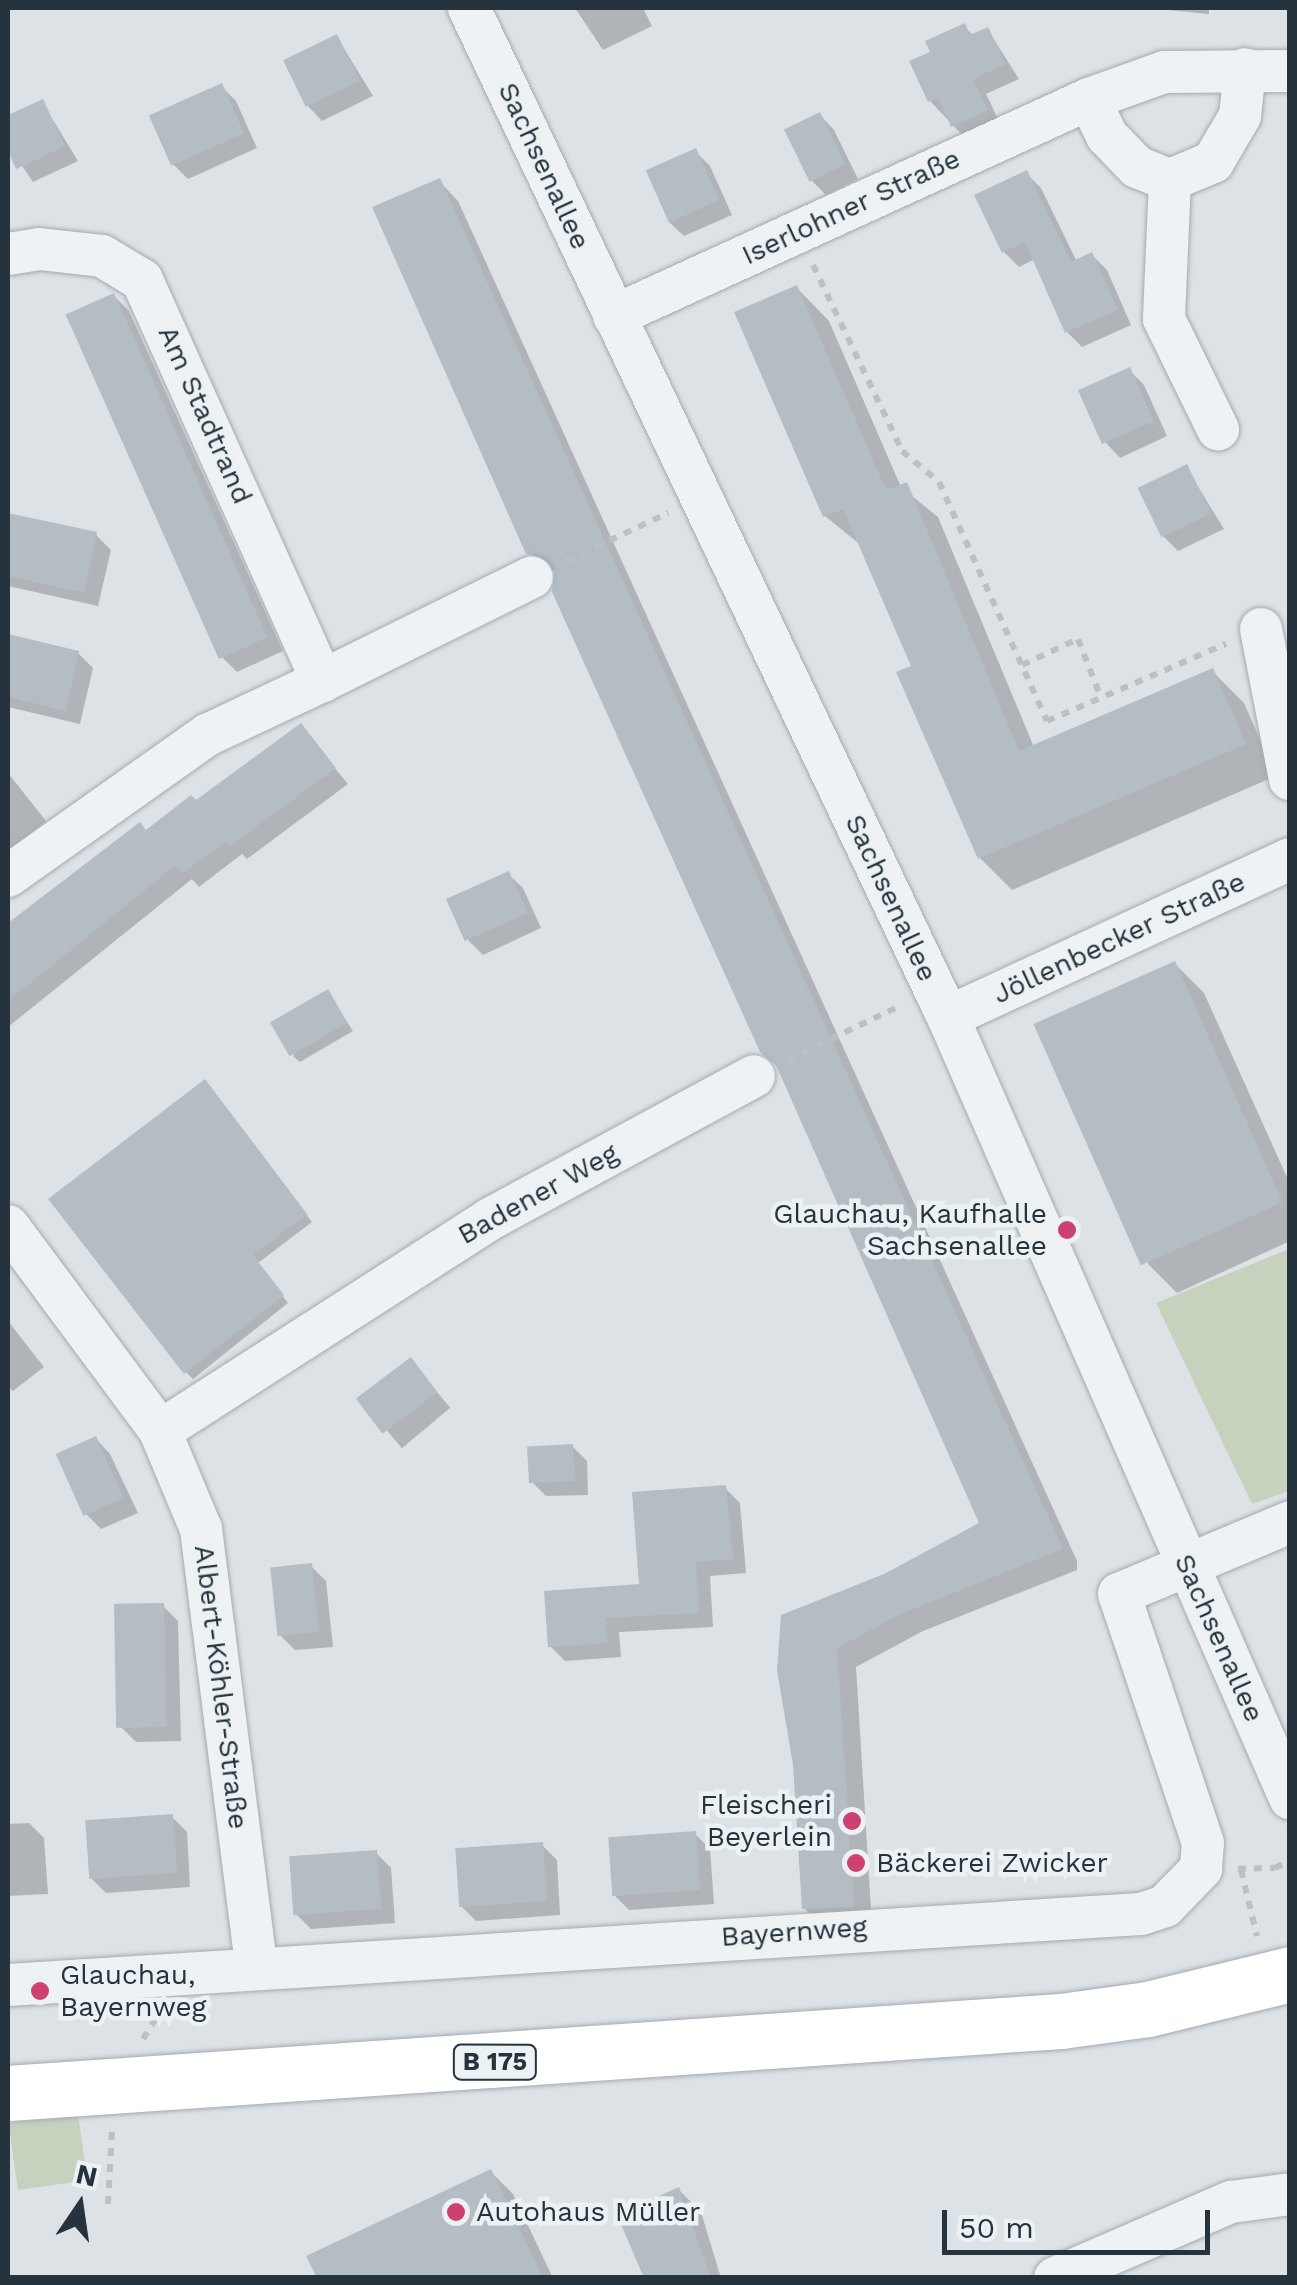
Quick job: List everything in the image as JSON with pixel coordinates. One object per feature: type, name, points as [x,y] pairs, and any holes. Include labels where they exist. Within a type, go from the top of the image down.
[{"type":"main road","name":"B 175","points":[[8,2093],[1061,2020],[1148,2010],[1279,1977]]},
{"type":"street","name":"Sachsenallee","points":[[469,8],[941,1003],[1290,1798]]},
{"type":"street","points":[[1088,98],[1106,136],[1136,167],[1170,180],[1213,162],[1240,116],[1245,69]]},
{"type":"street","name":"Iserlohner Straße","points":[[614,316],[1088,98],[1164,72],[1290,71]]},
{"type":"street","points":[[1170,180],[1164,319],[1218,430]]},
{"type":"street","name":"Am Stadtrand","points":[[8,254],[39,249],[102,256],[142,280],[322,682]]},
{"type":"street","points":[[8,876],[206,735],[532,577]]},
{"type":"street","points":[[1261,629],[1290,779]]},
{"type":"street","name":"Jöllenbecker Straße","points":[[941,1003],[1290,859]]},
{"type":"street","name":"Badener Weg","points":[[160,1431],[490,1218],[754,1076]]},
{"type":"street","name":"Albert-Köhler-Straße","points":[[8,1226],[160,1431],[201,1530],[256,1967]]},
{"type":"street","points":[[1221,1869],[1203,1843],[1119,1594],[1290,1522]]},
{"type":"street","name":"Bayernweg","points":[[8,1984],[1141,1914],[1165,1906],[1221,1869]]},
{"type":"street","points":[[1055,2278],[1232,2202],[1290,2194]]},
{"type":"path","points":[[798,232],[902,451],[938,482],[1047,721],[1261,629]]},
{"type":"path","points":[[532,577],[700,497]]},
{"type":"path","points":[[1022,665],[1078,639],[1101,698]]},
{"type":"path","points":[[754,1076],[941,1003]]},
{"type":"path","points":[[1279,1977],[1221,1869],[1275,1868],[1290,1860]]},
{"type":"green space","points":[[1289,1249],[1289,1491],[1252,1504],[1156,1303]]},
{"type":"green space","points":[[78,2114],[87,2180],[18,2190],[9,2124]]},
{"type":"building","points":[[965,23],[970,35],[988,27],[1006,64],[973,79],[988,110],[951,127],[938,98],[928,102],[909,61],[930,52],[925,41]]},
{"type":"building","points":[[337,34],[360,81],[306,107],[283,60]]},
{"type":"building","points":[[222,83],[244,133],[171,166],[149,116]]},
{"type":"building","points":[[43,99],[65,146],[16,169],[8,151],[8,115]]},
{"type":"building","points":[[820,112],[845,164],[809,182],[784,130]]},
{"type":"building","points":[[696,148],[719,200],[669,222],[646,170]]},
{"type":"building","points":[[1027,170],[1071,262],[1092,252],[1118,310],[1065,333],[1025,242],[1002,253],[974,195]]},
{"type":"building","points":[[440,178],[1063,1549],[903,1613],[837,1648],[854,1907],[802,1909],[793,1765],[777,1670],[781,1615],[884,1574],[979,1523],[776,1065],[760,1052],[552,592],[555,567],[545,556],[526,554],[372,207]]},
{"type":"building","points":[[797,285],[886,490],[907,482],[1019,751],[1213,668],[1246,744],[978,859],[896,672],[911,666],[843,509],[823,517],[734,312]]},
{"type":"building","points":[[114,293],[267,637],[219,659],[66,315]]},
{"type":"building","points":[[1130,367],[1154,421],[1102,444],[1078,390]]},
{"type":"building","points":[[1187,464],[1211,513],[1162,538],[1138,488]]},
{"type":"building","points":[[8,513],[97,532],[84,593],[8,576]]},
{"type":"building","points":[[8,634],[79,651],[66,711],[8,697]]},
{"type":"building","points":[[301,723],[336,768],[230,846],[226,841],[183,873],[176,865],[8,1001],[8,923],[140,822],[146,830],[191,795],[196,800]]},
{"type":"building","points":[[509,871],[528,913],[465,941],[446,899]]},
{"type":"building","points":[[1175,961],[1282,1202],[1141,1265],[1033,1024]]},
{"type":"building","points":[[328,989],[348,1023],[289,1056],[270,1023]]},
{"type":"building","points":[[205,1079],[307,1214],[253,1255],[284,1295],[184,1374],[48,1199]]},
{"type":"building","points":[[411,1357],[437,1392],[382,1434],[356,1399]]},
{"type":"building","points":[[96,1436],[124,1498],[83,1516],[56,1454]]},
{"type":"building","points":[[573,1444],[575,1481],[529,1483],[527,1446]]},
{"type":"building","points":[[726,1485],[733,1559],[696,1562],[699,1613],[605,1618],[608,1643],[548,1647],[544,1591],[639,1584],[632,1492]]},
{"type":"building","points":[[312,1563],[319,1632],[277,1636],[270,1567]]},
{"type":"building","points":[[164,1603],[166,1727],[116,1728],[114,1604]]},
{"type":"building","points":[[173,1814],[177,1873],[89,1879],[85,1820]]},
{"type":"building","points":[[696,1831],[700,1890],[612,1896],[608,1837]]},
{"type":"building","points":[[543,1842],[547,1901],[459,1907],[455,1848]]},
{"type":"building","points":[[377,1850],[381,1909],[293,1915],[289,1856]]},
{"type":"building","name":"Autohaus Müller","points":[[491,2169],[543,2278],[317,2278],[306,2256]]},
{"type":"building","points":[[679,2187],[711,2278],[644,2278],[617,2215]]},
{"type":"place","name":"Glauchau, Kaufhalle Sachsenallee","points":[[1067,1230]]},
{"type":"place","name":"Fleischeri Beyerlein","points":[[852,1821]]},
{"type":"place","name":"Bäckerei Zwicker","points":[[856,1863]]},
{"type":"place","name":"Glauchau, Bayernweg","points":[[40,1991]]},
{"type":"place","name":"Autohaus Müller","points":[[456,2212]]}]
